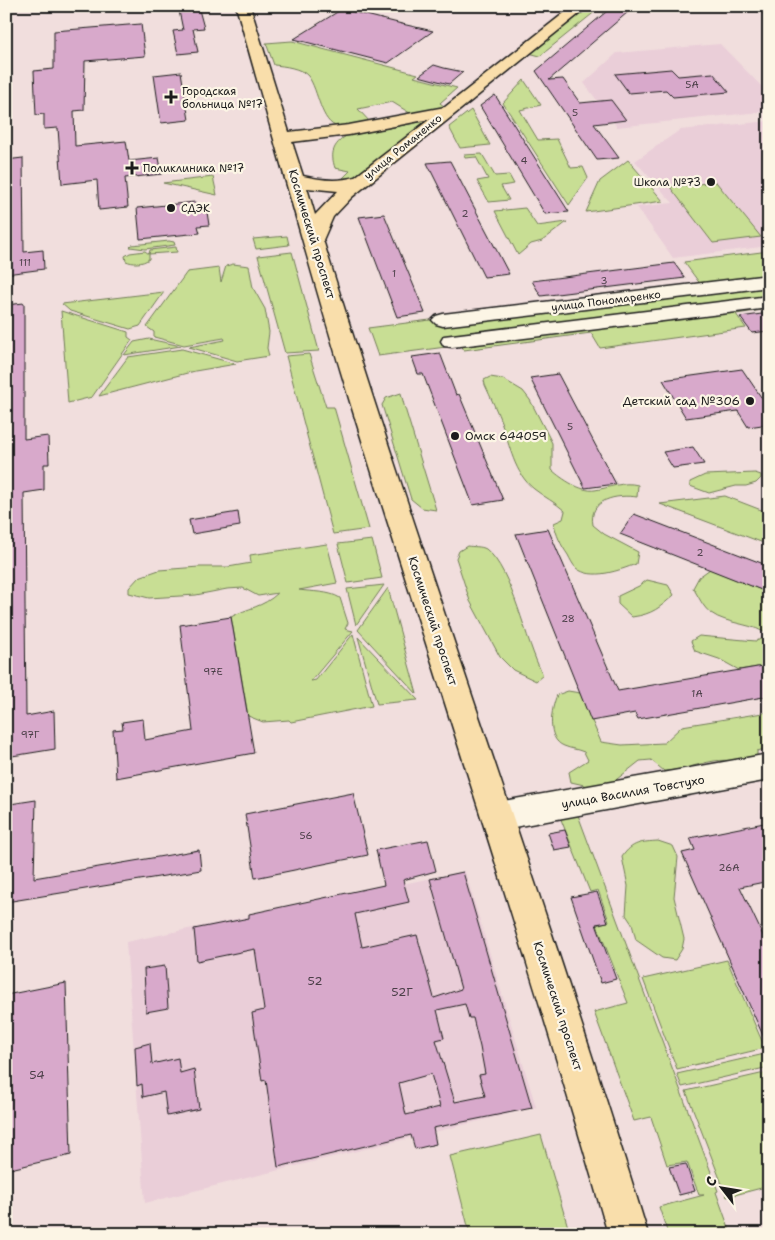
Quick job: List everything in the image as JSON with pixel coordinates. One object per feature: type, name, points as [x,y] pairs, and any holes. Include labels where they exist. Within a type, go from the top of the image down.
[{"type":"main road","name":"Космический проспект","points":[[244,6],[370,427],[498,816],[593,1116],[628,1234]]},
{"type":"main road","name":"улица Романенко","points":[[295,180],[323,186],[338,186],[361,181],[582,6]]},
{"type":"main road","name":"улица Романенко","points":[[283,138],[349,130],[446,113]]},
{"type":"main road","points":[[313,240],[316,228],[323,215],[361,181]]},
{"type":"street","points":[[765,6],[769,10]]},
{"type":"street","name":"улица Пономаренко","points":[[443,320],[769,281]]},
{"type":"street","name":"улица Пономаренко","points":[[452,341],[769,302]]},
{"type":"street","name":"улица Василия Товстухо","points":[[498,816],[769,767]]},
{"type":"shaded area","points":[[720,44],[769,94],[769,111],[617,127],[584,83],[617,53]]},
{"type":"shaded area","name":"Школа №73","points":[[769,121],[769,246],[673,258],[637,207],[673,203],[635,161],[680,130]]},
{"type":"shaded area","points":[[465,871],[536,1107],[145,1203],[126,942]]},
{"type":"green space","points":[[588,6],[602,6],[540,56],[529,53]]},
{"type":"green space","points":[[292,41],[418,74],[414,77],[457,88],[440,103],[445,107],[413,115],[392,102],[358,109],[371,123],[339,127],[333,125],[328,120],[312,82],[305,73],[297,69],[274,65],[266,43]]},
{"type":"green space","points":[[524,80],[541,105],[520,110],[538,140],[557,139],[571,168],[583,167],[588,178],[569,205],[503,103]]},
{"type":"green space","points":[[471,110],[490,145],[460,148],[449,127]]},
{"type":"green space","points":[[425,121],[415,133],[358,177],[340,181],[350,171],[335,168],[333,154],[335,146],[346,136]]},
{"type":"green space","points":[[482,154],[495,176],[509,175],[514,184],[501,186],[509,200],[489,202],[477,181],[488,179],[476,157],[465,158],[464,155]]},
{"type":"green space","points":[[628,160],[663,201],[586,212],[600,181]]},
{"type":"green space","points":[[213,177],[217,195],[163,183]]},
{"type":"green space","points":[[716,182],[761,237],[713,243],[670,187]]},
{"type":"green space","points":[[525,208],[537,226],[567,222],[542,241],[531,244],[518,255],[495,211]]},
{"type":"green space","points":[[287,236],[289,245],[256,249],[253,239]]},
{"type":"green space","points":[[174,242],[175,245],[145,249],[130,247],[132,245]]},
{"type":"green space","points":[[176,247],[177,252],[149,254],[150,250]]},
{"type":"green space","points":[[145,251],[149,254],[149,259],[138,263],[126,261],[125,256],[130,253]]},
{"type":"green space","points":[[769,251],[769,309],[736,314],[746,328],[600,348],[591,333],[464,350],[461,345],[378,356],[368,328],[701,285],[684,262]]},
{"type":"green space","points":[[292,252],[319,351],[285,353],[258,256]]},
{"type":"green space","points":[[233,264],[249,266],[253,288],[265,309],[269,332],[267,348],[269,356],[237,361],[189,347],[225,340],[224,338],[184,345],[154,337],[154,332],[147,327],[187,272],[219,268],[221,282],[226,266]]},
{"type":"green space","points":[[164,292],[140,326],[130,329],[70,311],[62,304]]},
{"type":"green space","points":[[61,311],[128,332],[128,337],[132,340],[92,397],[68,403]]},
{"type":"green space","points":[[149,339],[181,346],[124,355],[134,342]]},
{"type":"green space","points":[[182,349],[236,364],[195,371],[99,396],[128,357]]},
{"type":"green space","points":[[309,354],[326,407],[334,407],[369,529],[333,534],[286,356]]},
{"type":"green space","points":[[490,377],[503,379],[523,391],[530,400],[552,443],[552,470],[561,477],[578,487],[590,490],[621,484],[638,485],[637,497],[621,496],[606,500],[599,504],[593,516],[593,525],[604,534],[638,552],[636,564],[598,574],[583,572],[575,567],[559,540],[554,523],[563,519],[565,511],[527,483],[517,467],[502,424],[485,385],[484,380]]},
{"type":"green space","points":[[401,393],[436,510],[422,508],[411,499],[382,405],[386,398]]},
{"type":"green space","points":[[755,473],[761,475],[761,478],[756,483],[746,486],[736,486],[709,493],[690,486],[690,482],[705,475]]},
{"type":"green space","points":[[725,496],[769,513],[769,545],[660,504]]},
{"type":"green space","points":[[372,540],[382,578],[348,583],[338,544]]},
{"type":"green space","points":[[327,544],[337,583],[299,590],[326,593],[340,598],[348,623],[345,629],[353,631],[311,681],[316,680],[353,634],[372,706],[291,722],[289,720],[263,722],[248,716],[231,617],[261,605],[278,593],[258,596],[243,588],[196,595],[149,598],[129,593],[129,588],[139,577],[159,570],[228,567],[251,563],[250,555]]},
{"type":"green space","points":[[467,546],[486,549],[504,573],[536,661],[543,675],[536,681],[513,670],[500,657],[470,601],[456,558],[459,551]]},
{"type":"green space","points":[[710,569],[769,593],[769,636],[757,629],[718,617],[706,608],[693,588],[699,577]]},
{"type":"green space","points":[[647,580],[668,585],[674,595],[655,610],[632,617],[618,604],[618,596]]},
{"type":"green space","points":[[384,585],[356,625],[347,589]]},
{"type":"green space","points":[[388,588],[417,694],[358,630]]},
{"type":"green space","points":[[699,636],[756,641],[769,636],[769,665],[739,670],[719,659],[695,651],[691,641]]},
{"type":"green space","points":[[358,637],[418,700],[377,704]]},
{"type":"green space","points":[[568,691],[580,693],[601,742],[622,745],[664,743],[682,726],[769,712],[769,748],[757,751],[757,762],[719,760],[677,770],[664,771],[651,760],[640,761],[612,783],[597,788],[571,782],[569,772],[588,760],[584,752],[564,746],[554,737],[552,730],[553,708],[557,695]]},
{"type":"green space","points":[[578,815],[718,1191],[716,1192],[731,1234],[668,1234],[659,1207],[704,1195],[699,1195],[687,1162],[667,1165],[651,1117],[634,1121],[594,1012],[628,1003],[597,925],[609,921],[598,890],[590,892],[560,817]]},
{"type":"green space","points":[[658,841],[673,846],[678,857],[674,897],[684,939],[682,949],[675,960],[662,958],[636,940],[632,924],[626,915],[628,886],[622,857],[634,846]]},
{"type":"green space","points":[[727,960],[765,1048],[677,1069],[643,979]]},
{"type":"green space","points":[[769,1053],[769,1067],[682,1087],[677,1074]]},
{"type":"green space","points":[[769,1072],[769,1186],[727,1197],[686,1091]]},
{"type":"green space","points":[[541,1135],[570,1234],[470,1234],[450,1156]]},
{"type":"building","points":[[178,6],[198,6],[204,28],[193,29],[198,52],[178,54],[173,31],[183,30]]},
{"type":"building","points":[[613,6],[635,6],[549,80],[563,79],[580,103],[611,100],[626,120],[594,124],[619,158],[597,160],[536,71]]},
{"type":"building","points":[[342,9],[433,31],[388,63],[294,39]]},
{"type":"building","points":[[141,24],[145,56],[85,61],[84,110],[74,111],[75,146],[126,141],[129,161],[159,158],[162,174],[125,178],[128,207],[99,210],[97,180],[62,184],[58,128],[44,129],[44,114],[36,115],[34,71],[54,69],[54,31]]},
{"type":"building","points":[[434,65],[463,72],[449,84],[419,76]]},
{"type":"building","points":[[671,69],[678,76],[713,73],[729,92],[673,97],[666,90],[629,93],[615,74]]},
{"type":"building","name":"Городская больница №17","points":[[181,72],[189,120],[161,123],[154,75]]},
{"type":"building","points":[[495,95],[569,212],[545,214],[480,106]]},
{"type":"building","points":[[23,158],[24,252],[43,250],[44,269],[6,274],[6,160]]},
{"type":"building","points":[[450,161],[509,274],[484,277],[427,163]]},
{"type":"building","points":[[195,202],[195,207],[206,206],[209,225],[198,226],[200,233],[140,239],[137,208]]},
{"type":"building","points":[[384,214],[425,313],[397,317],[359,217]]},
{"type":"building","points":[[674,263],[685,278],[541,296],[532,281]]},
{"type":"building","points":[[24,303],[24,439],[48,436],[49,464],[44,464],[44,490],[24,493],[26,716],[54,711],[55,749],[6,757],[6,305]]},
{"type":"building","points":[[769,313],[769,331],[752,333],[740,317]]},
{"type":"building","points":[[440,353],[456,395],[459,394],[503,500],[473,505],[423,374],[418,374],[412,357]]},
{"type":"building","name":"Детский сад №306","points":[[742,369],[761,397],[769,396],[769,424],[748,427],[738,411],[686,418],[663,380]]},
{"type":"building","points":[[558,374],[616,484],[585,488],[530,378]]},
{"type":"building","points":[[693,447],[704,464],[673,468],[663,452]]},
{"type":"building","points":[[238,512],[240,526],[192,534],[189,520]]},
{"type":"building","points":[[634,514],[769,566],[769,593],[620,534]]},
{"type":"building","points":[[548,529],[618,691],[769,665],[769,696],[638,719],[635,713],[591,721],[516,534]]},
{"type":"building","points":[[231,617],[254,753],[116,778],[113,730],[123,729],[122,722],[143,719],[145,740],[193,731],[180,625]]},
{"type":"building","points":[[353,793],[368,855],[255,878],[245,814]]},
{"type":"building","points":[[36,800],[34,878],[199,850],[201,870],[6,902],[10,804]]},
{"type":"building","points":[[769,822],[769,881],[740,887],[769,948],[769,1049],[682,853],[695,850],[690,838]]},
{"type":"building","points":[[565,830],[571,847],[554,850],[548,833]]},
{"type":"building","points":[[428,840],[436,871],[403,880],[409,902],[355,914],[362,947],[417,935],[434,998],[461,989],[430,879],[463,872],[532,1108],[433,1128],[436,1144],[415,1149],[411,1135],[278,1167],[266,1080],[262,1081],[252,1013],[264,1010],[255,949],[197,961],[194,929],[249,918],[249,914],[384,885],[376,850]],"holes":[[[465,1004],[469,1018],[473,1018],[480,1047],[485,1074],[479,1075],[485,1096],[455,1102],[436,1040],[444,1038],[437,1010]],[[431,1074],[440,1107],[406,1115],[399,1083]]]},
{"type":"building","points":[[597,892],[608,922],[596,924],[616,979],[601,983],[571,897]]},
{"type":"building","points":[[165,966],[168,1008],[146,1012],[144,969]]},
{"type":"building","points":[[66,983],[71,1155],[6,1170],[6,995]]},
{"type":"building","points":[[150,1043],[152,1064],[178,1058],[180,1073],[194,1069],[199,1109],[167,1116],[164,1092],[143,1097],[142,1084],[137,1086],[135,1047]]},
{"type":"building","points":[[686,1164],[695,1191],[679,1195],[669,1167]]},
{"type":"place","name":"Городская больница №17","points":[[171,97]]},
{"type":"place","name":"Поликлиника №17","points":[[132,168]]},
{"type":"place","name":"Школа №73","points":[[711,182]]},
{"type":"place","name":"СДЭК","points":[[171,208]]},
{"type":"place","name":"Детский сад №306","points":[[750,401]]},
{"type":"place","name":"Омск 644059","points":[[455,436]]}]
